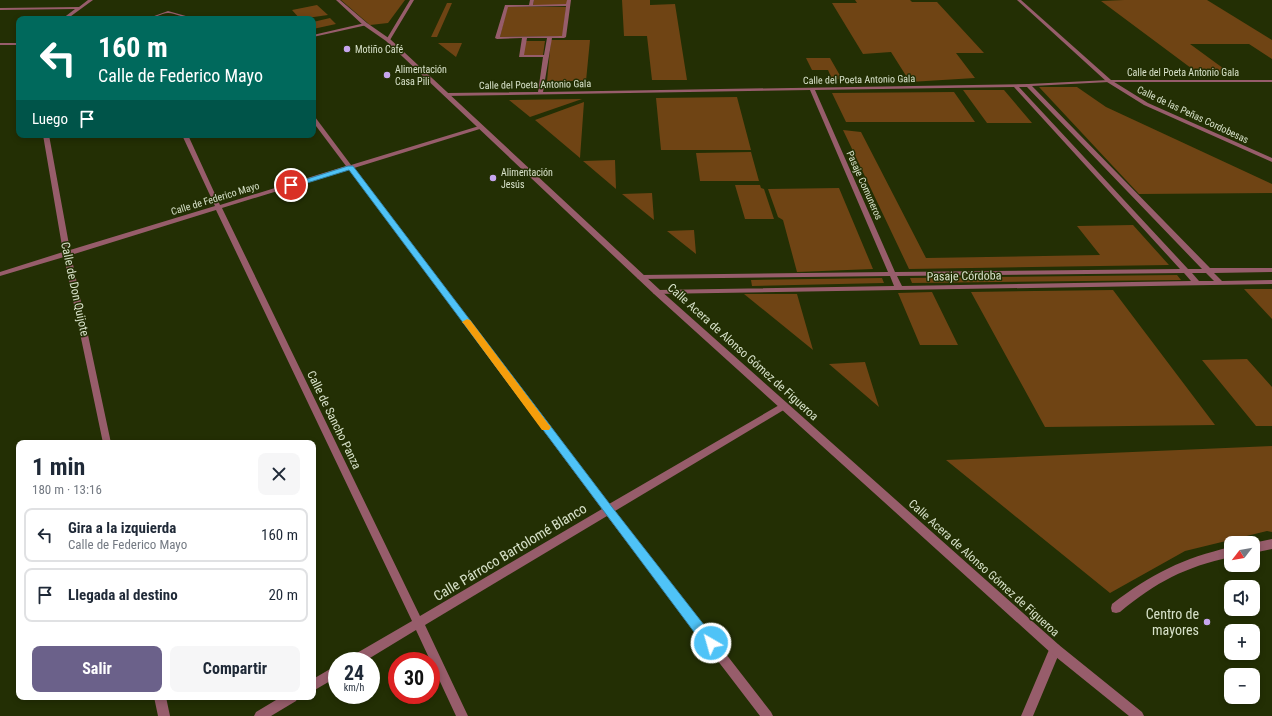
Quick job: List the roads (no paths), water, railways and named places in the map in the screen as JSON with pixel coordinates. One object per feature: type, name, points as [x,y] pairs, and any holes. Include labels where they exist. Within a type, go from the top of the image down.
[{"type":"street","points":[[68,16],[91,0]]},
{"type":"street","name":"Calle Acera de Alonso Gómez de Figueroa","points":[[338,0],[365,24],[388,40],[657,292],[1055,649],[1138,716]]},
{"type":"street","points":[[388,40],[412,0]]},
{"type":"street","points":[[531,6],[532,0]]},
{"type":"street","name":"Calle de las Peñas Cordobesas","points":[[1020,0],[1109,81],[1146,104],[1272,160]]},
{"type":"street","points":[[568,3],[564,37],[497,38],[506,6],[531,6],[568,3]]},
{"type":"street","points":[[0,9],[80,8]]},
{"type":"street","points":[[157,16],[168,12],[182,16]]},
{"type":"street","points":[[316,35],[365,24]]},
{"type":"street","points":[[525,37],[521,56],[546,56]]},
{"type":"street","points":[[540,93],[550,37]]},
{"type":"street","points":[[0,44],[16,44]]},
{"type":"street","name":"Calle del Poeta Antonio Gala","points":[[447,95],[812,89],[818,87],[1016,86],[1109,81],[1272,81]]},
{"type":"street","points":[[1028,85],[1219,282]]},
{"type":"street","points":[[1016,86],[1196,282]]},
{"type":"street","name":"Pasaje Comuneros","points":[[812,89],[899,288]]},
{"type":"street","points":[[316,122],[608,510],[767,716]]},
{"type":"street","name":"Calle de Federico Mayo","points":[[0,274],[481,127]]},
{"type":"street","name":"Calle de Don Quijote","points":[[47,138],[67,254],[106,440]]},
{"type":"street","name":"Calle de Sancho Panza","points":[[186,138],[218,208],[419,623],[462,716]]},
{"type":"street","points":[[641,277],[893,273],[1272,270]]},
{"type":"street","name":"Pasaje Córdoba","points":[[657,292],[1196,282],[1272,282]]},
{"type":"street","name":"Calle Párroco Bartolomé Blanco","points":[[369,652],[784,406]]},
{"type":"street","points":[[1260,547],[1272,544]]},
{"type":"street","points":[[1116,608],[1135,592],[1162,574],[1193,562],[1224,554]]},
{"type":"street","points":[[1027,716],[1055,649]]},
{"type":"street","points":[[316,683],[328,676]]},
{"type":"street","points":[[161,700],[164,716]]},
{"type":"street","points":[[260,716],[287,700]]},
{"type":"place","name":"Motiño Café","points":[[347,49]]},
{"type":"place","name":"Alimentación Casa Pili","points":[[387,75]]},
{"type":"place","name":"Alimentación Jesús","points":[[493,178]]},
{"type":"place","name":"Centro de mayores","points":[[1207,622]]}]
